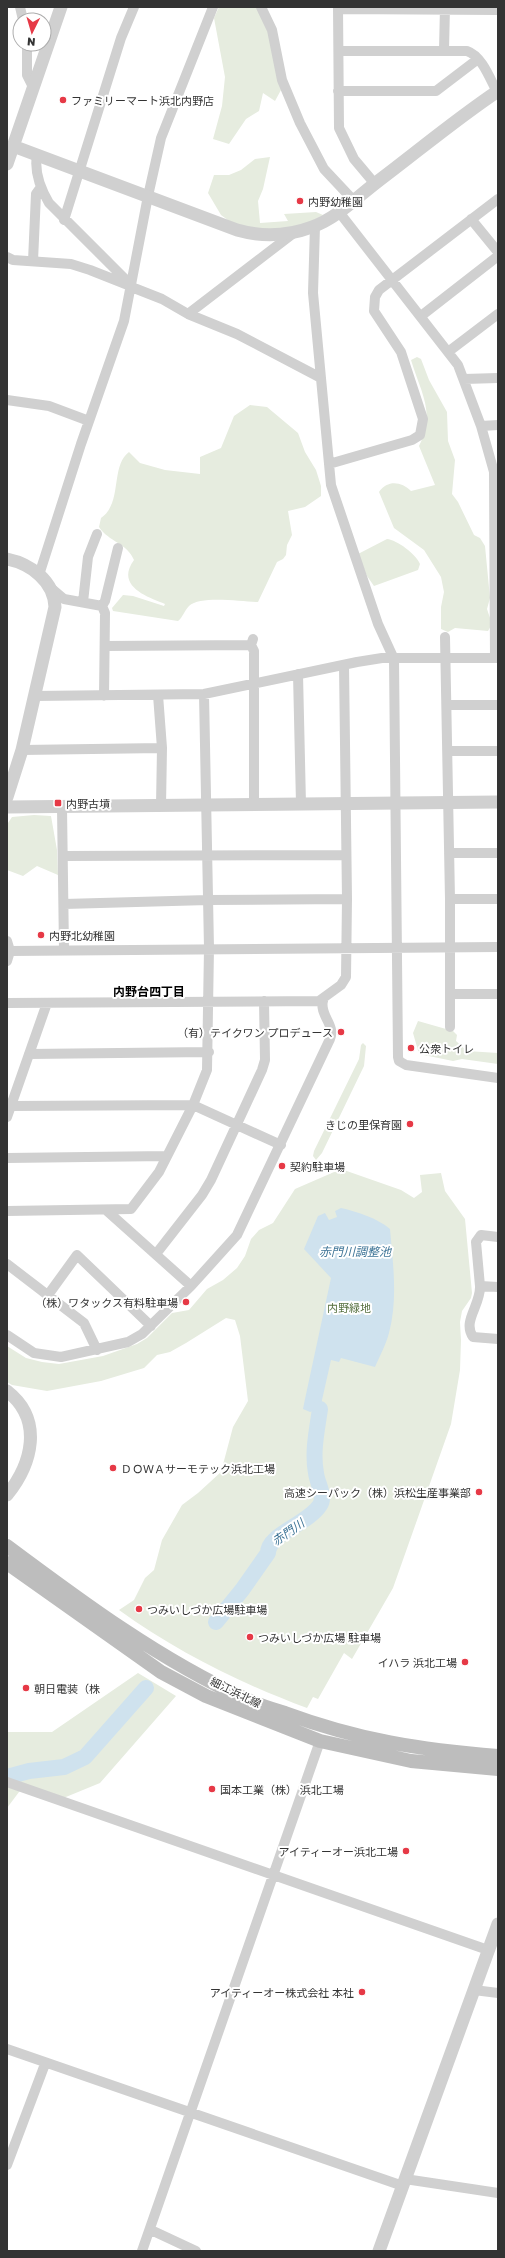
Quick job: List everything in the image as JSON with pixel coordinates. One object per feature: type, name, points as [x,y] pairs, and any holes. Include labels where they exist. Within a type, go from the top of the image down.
[{"type":"main road","name":"細江浜北線","points":[[7,1546],[59,1585],[164,1655],[246,1699],[327,1728],[392,1744],[498,1756]]},
{"type":"main road","name":"細江浜北線","points":[[7,1563],[161,1672],[206,1696],[320,1741],[411,1760],[498,1769]]},
{"type":"street","points":[[7,164],[61,7]]},
{"type":"street","points":[[64,220],[121,38],[134,7]]},
{"type":"street","points":[[40,575],[89,420],[124,321],[130,285],[161,138],[213,7]]},
{"type":"street","points":[[261,7],[274,36],[282,80],[300,123],[324,169],[354,201]]},
{"type":"street","points":[[374,184],[354,159],[339,128],[338,8],[498,10]]},
{"type":"street","points":[[444,50],[445,9]]},
{"type":"street","points":[[13,146],[242,232],[270,235],[295,232],[315,226],[339,212],[497,92],[478,59],[472,52],[444,50],[339,51]]},
{"type":"street","points":[[26,52],[27,76],[33,87]]},
{"type":"street","points":[[338,91],[436,92],[478,59]]},
{"type":"street","points":[[36,155],[41,188],[49,203],[64,220],[130,285],[162,299],[188,314],[238,334],[321,378]]},
{"type":"street","points":[[33,261],[36,194],[41,188]]},
{"type":"street","points":[[329,464],[412,440],[420,435],[424,420],[401,352],[374,311],[375,297],[379,290],[498,199]]},
{"type":"street","points":[[35,696],[204,694],[382,658],[497,658],[496,472],[481,426],[458,365],[339,212]]},
{"type":"street","points":[[472,219],[498,252]]},
{"type":"street","points":[[315,226],[314,293],[331,485],[378,624],[394,659],[397,1052],[399,1061],[406,1065],[498,1078]]},
{"type":"street","points":[[188,314],[295,232]]},
{"type":"street","points":[[87,268],[99,254]]},
{"type":"street","points":[[421,316],[498,256]]},
{"type":"street","points":[[7,257],[14,260],[64,263],[87,268],[130,285]]},
{"type":"street","points":[[448,352],[498,314]]},
{"type":"street","points":[[464,379],[498,378]]},
{"type":"street","points":[[7,400],[49,406],[89,420]]},
{"type":"street","points":[[481,426],[498,425]]},
{"type":"street","points":[[83,602],[88,557],[97,534]]},
{"type":"street","points":[[102,606],[105,601],[118,548]]},
{"type":"street","points":[[7,559],[22,563],[40,575],[54,598],[55,607],[22,750],[7,797]]},
{"type":"street","points":[[48,586],[61,597],[102,606]]},
{"type":"street","points":[[102,606],[105,613],[104,696]]},
{"type":"street","points":[[445,637],[450,899],[450,1027]]},
{"type":"street","points":[[105,646],[252,642],[254,651],[254,804]]},
{"type":"street","points":[[7,1003],[209,1000],[322,1001],[344,981],[347,948],[348,899],[345,804],[344,665]]},
{"type":"street","points":[[298,674],[301,804]]},
{"type":"street","points":[[120,1222],[159,1172],[194,1105],[205,1078],[209,1052],[209,948],[204,694]]},
{"type":"street","points":[[158,695],[162,748],[161,806]]},
{"type":"street","points":[[447,705],[498,705]]},
{"type":"street","points":[[22,750],[162,748]]},
{"type":"street","points":[[448,751],[498,751]]},
{"type":"street","points":[[7,807],[62,808],[254,804],[498,802]]},
{"type":"street","points":[[62,808],[64,856],[64,950]]},
{"type":"street","points":[[449,853],[498,853]]},
{"type":"street","points":[[64,856],[346,855]]},
{"type":"street","points":[[64,904],[208,900],[348,899]]},
{"type":"street","points":[[450,899],[498,899]]},
{"type":"street","points":[[8,951],[209,948],[498,947]]},
{"type":"street","points":[[450,994],[498,994]]},
{"type":"street","points":[[156,1254],[202,1195],[238,1125],[265,1060],[264,1001]]},
{"type":"street","points":[[309,1001],[323,1011]]},
{"type":"street","points":[[7,1335],[28,1350],[46,1356],[61,1357],[97,1350],[134,1340],[151,1326],[191,1286],[237,1235],[332,1035],[332,1030],[323,1011],[322,1001]]},
{"type":"street","points":[[7,1117],[47,1003]]},
{"type":"street","points":[[29,1054],[209,1052]]},
{"type":"street","points":[[11,1106],[194,1105],[281,1145]]},
{"type":"street","points":[[7,1158],[167,1156]]},
{"type":"street","points":[[7,1211],[131,1209]]},
{"type":"street","points":[[106,1210],[191,1286]]},
{"type":"street","points":[[498,1237],[482,1235],[476,1242],[481,1297],[470,1320],[469,1331],[473,1337],[498,1339]]},
{"type":"street","points":[[48,1295],[76,1255],[151,1326]]},
{"type":"street","points":[[7,1264],[84,1323],[97,1350]]},
{"type":"street","points":[[480,1286],[498,1287]]},
{"type":"street","points":[[7,1391],[20,1405],[25,1415],[31,1440],[26,1466],[7,1495]]},
{"type":"street","points":[[142,2251],[151,2230],[272,1875],[320,1741]]},
{"type":"street","points":[[7,1782],[488,1950]]},
{"type":"street","points":[[379,2251],[498,1924]]},
{"type":"street","points":[[474,1990],[498,1993]]},
{"type":"street","points":[[7,2049],[45,2064],[190,2113],[404,2183],[498,2193]]},
{"type":"street","points":[[7,2165],[45,2064]]},
{"type":"street","points":[[151,2230],[196,2251]]},
{"type":"green space","points":[[219,7],[258,7],[269,33],[281,90],[275,101],[263,93],[259,111],[246,119],[229,144],[213,139],[222,106],[225,77],[214,18]]},
{"type":"green space","points":[[270,157],[263,189],[258,201],[260,223],[288,221],[284,214],[316,212],[323,215],[300,227],[244,232],[221,215],[208,193],[214,175],[229,175],[241,170],[255,159]]},
{"type":"green space","points":[[417,357],[421,359],[429,380],[447,412],[448,441],[455,460],[452,494],[458,502],[474,535],[480,538],[485,546],[490,598],[487,609],[492,624],[488,631],[455,628],[448,632],[441,629],[441,607],[444,592],[441,577],[424,550],[394,528],[379,492],[387,485],[395,483],[411,491],[435,485],[419,446],[424,434],[427,413],[411,360]]},
{"type":"green space","points":[[250,405],[267,407],[298,433],[305,452],[316,470],[321,486],[321,496],[305,507],[288,511],[292,535],[287,545],[286,555],[283,559],[277,562],[258,602],[222,600],[203,601],[189,606],[178,621],[113,611],[112,608],[123,595],[133,596],[164,606],[165,604],[142,594],[131,584],[128,577],[129,569],[134,560],[131,554],[103,532],[99,527],[101,518],[108,511],[112,503],[123,458],[129,452],[140,463],[165,470],[200,474],[200,457],[221,448],[234,416]]},
{"type":"green space","points":[[387,539],[406,548],[415,556],[420,564],[418,570],[374,586],[367,576],[358,554]]},
{"type":"green space","points":[[34,815],[51,816],[57,850],[58,875],[37,866],[23,876],[7,870],[8,823],[12,817]]},
{"type":"green space","points":[[418,1021],[453,1031],[457,1035],[456,1041],[467,1051],[498,1053],[498,1064],[462,1059],[453,1061],[419,1054],[413,1033]]},
{"type":"green space","points":[[363,1043],[366,1046],[364,1066],[322,1153],[316,1160],[313,1156],[314,1151],[359,1059],[361,1045]]},
{"type":"green space","name":"内野緑地","points":[[341,1169],[401,1190],[414,1198],[422,1192],[420,1175],[441,1173],[445,1191],[465,1219],[472,1293],[471,1298],[462,1311],[460,1322],[460,1370],[451,1424],[393,1588],[352,1659],[344,1653],[318,1699],[313,1697],[307,1708],[233,1677],[186,1653],[163,1640],[119,1610],[134,1600],[145,1578],[154,1570],[162,1540],[182,1505],[221,1472],[233,1427],[248,1401],[240,1336],[235,1320],[226,1318],[170,1352],[157,1355],[144,1368],[101,1381],[47,1391],[12,1385],[7,1382],[7,1346],[26,1358],[59,1364],[103,1356],[137,1344],[147,1338],[172,1313],[189,1310],[207,1289],[223,1280],[237,1268],[245,1256],[251,1239],[259,1230],[273,1223],[295,1189]]},
{"type":"green space","points":[[138,1673],[176,1696],[100,1783],[61,1799],[22,1788],[7,1808],[7,1732],[52,1732]]},
{"type":"water","name":"赤門川調整池","points":[[341,1208],[367,1216],[390,1229],[394,1281],[392,1320],[389,1333],[375,1367],[341,1358],[339,1362],[331,1360],[320,1409],[310,1412],[303,1409],[331,1278],[304,1249],[318,1216],[325,1213],[329,1220],[337,1217],[335,1211]]},
{"type":"waterway","name":"赤門川","points":[[216,1622],[242,1590],[268,1553],[274,1540],[307,1518],[314,1512],[322,1501],[322,1494],[315,1465],[315,1441],[320,1409]]},
{"type":"waterway","points":[[7,1777],[29,1771],[64,1767],[85,1757],[146,1688]]},
{"type":"place","name":"ファミリーマート浜北内野店","points":[[63,100]]},
{"type":"place","name":"内野幼稚園","points":[[300,201]]},
{"type":"place","name":"内野古墳","points":[[58,803]]},
{"type":"place","name":"内野北幼稚園","points":[[41,935]]},
{"type":"place","name":"（有）テイクワン プロデュース","points":[[341,1032]]},
{"type":"place","name":"公衆トイレ","points":[[411,1048]]},
{"type":"place","name":"きじの里保育園","points":[[410,1124]]},
{"type":"place","name":"契約駐車場","points":[[282,1166]]},
{"type":"place","name":"（株）ワタックス有料駐車場","points":[[186,1302]]},
{"type":"place","name":"ＤＯＷＡサーモテック浜北工場","points":[[113,1468]]},
{"type":"place","name":"高速シーパック（株）浜松生産事業部","points":[[479,1492]]},
{"type":"place","name":"つみいしづか広場駐車場","points":[[139,1609]]},
{"type":"place","name":"つみいしづか広場 駐車場","points":[[250,1637]]},
{"type":"place","name":"イハラ 浜北工場","points":[[465,1662]]},
{"type":"place","name":"朝日電装（株","points":[[26,1688]]},
{"type":"place","name":"国本工業（株） 浜北工場","points":[[212,1789]]},
{"type":"place","name":"アイティーオー浜北工場","points":[[406,1851]]},
{"type":"place","name":"アイティーオー株式会社 本社","points":[[362,1992]]},
{"type":"district","name":"内野台四丁目","points":[[149,991]]}]
